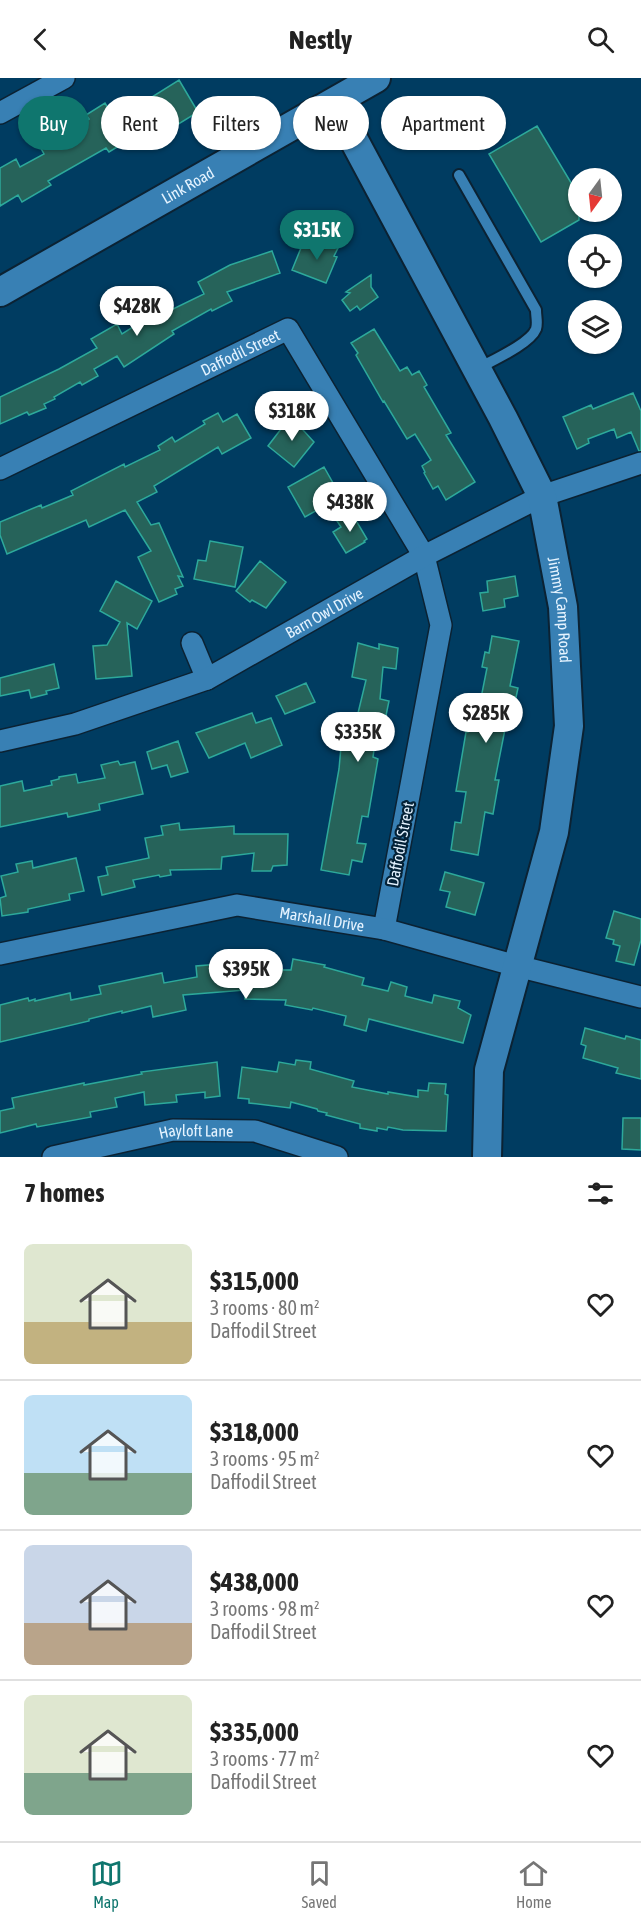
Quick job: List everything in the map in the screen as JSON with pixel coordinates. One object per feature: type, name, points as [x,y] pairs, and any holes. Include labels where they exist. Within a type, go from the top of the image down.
[{"type":"street","points":[[0,113],[64,78]]},
{"type":"street","name":"Link Road","points":[[346,96],[376,78]]},
{"type":"street","name":"Link Road","points":[[0,291],[293,126]]},
{"type":"street","name":"Jimmy Camp Road","points":[[359,150],[477,369],[542,496],[563,607],[569,726],[555,831],[489,1070],[487,1157]]},
{"type":"street","name":"Daffodil Street","points":[[0,469],[288,329],[424,556],[441,625],[384,929]]},
{"type":"street","name":"Barn Owl Drive","points":[[0,741],[75,724],[207,679],[424,556],[542,496],[641,463]]},
{"type":"street","points":[[192,643],[207,679]]},
{"type":"street","name":"Marshall Drive","points":[[0,954],[237,905],[384,929],[641,997]]},
{"type":"street","name":"Hayloft Lane","points":[[53,1157],[173,1130],[255,1131],[337,1157]]},
{"type":"lane","points":[[459,175],[536,310],[535,331],[527,341],[477,369]]},
{"type":"building","points":[[179,80],[191,100],[191,116],[179,124],[179,96],[154,96]]},
{"type":"building","points":[[101,106],[102,150],[48,181],[51,185],[22,202],[18,195],[0,206],[0,168],[16,159],[20,167],[44,154],[42,150],[89,150],[89,113]]},
{"type":"building","points":[[537,126],[568,178],[568,222],[576,222],[541,242],[489,154],[496,150],[506,150],[506,144]]},
{"type":"building","points":[[323,239],[339,246],[326,283],[292,270],[303,243],[319,248]]},
{"type":"building","points":[[272,251],[280,273],[227,292],[232,301],[212,311],[211,309],[172,331],[174,334],[124,367],[117,356],[94,369],[98,376],[82,385],[80,382],[54,397],[55,399],[44,404],[46,408],[29,415],[27,412],[0,424],[0,397],[97,348],[91,339],[117,324],[122,334],[166,306],[169,311],[204,294],[198,282],[230,265]]},
{"type":"building","points":[[371,275],[371,287],[378,297],[360,310],[357,306],[350,311],[342,300],[350,293],[346,292]]},
{"type":"building","points":[[374,329],[400,371],[407,367],[412,375],[419,371],[427,385],[424,387],[451,433],[446,435],[475,482],[446,500],[438,486],[433,489],[424,473],[422,466],[431,460],[415,434],[407,439],[356,355],[358,353],[351,343]]},
{"type":"building","points":[[633,393],[641,411],[641,451],[631,432],[617,438],[614,429],[588,439],[589,443],[577,449],[563,417],[591,405],[593,409]]},
{"type":"building","points":[[218,413],[223,422],[237,414],[251,438],[222,454],[218,447],[154,486],[157,492],[137,502],[151,525],[159,523],[183,577],[178,576],[183,586],[175,589],[177,594],[159,602],[138,557],[151,551],[125,510],[89,527],[86,520],[7,554],[0,535],[0,522],[73,495],[71,491],[124,464],[125,467],[160,450],[158,446],[172,437],[175,442],[205,424],[203,421]]},
{"type":"building","points":[[291,416],[305,427],[303,430],[314,442],[294,467],[268,446]]},
{"type":"building","points":[[324,467],[333,483],[325,487],[333,501],[305,517],[288,487]]},
{"type":"building","points":[[351,512],[367,539],[346,553],[333,532],[341,527],[337,521]]},
{"type":"building","points":[[210,541],[243,547],[235,587],[194,579],[198,560],[206,561]]},
{"type":"building","points":[[260,561],[286,582],[266,608],[252,600],[250,602],[236,591]]},
{"type":"building","points":[[515,576],[518,596],[504,599],[505,607],[483,611],[480,593],[488,592],[487,581]]},
{"type":"building","points":[[116,581],[152,601],[137,629],[127,623],[132,676],[96,679],[93,646],[107,645],[120,622],[100,611]]},
{"type":"building","points":[[492,636],[519,641],[510,686],[518,688],[513,721],[507,719],[495,780],[499,780],[493,814],[485,812],[478,855],[451,850],[455,822],[461,823],[466,792],[456,791],[466,732],[471,729],[478,697],[481,698],[487,668],[482,667],[485,652],[489,653]]},
{"type":"building","points":[[358,643],[379,649],[379,644],[398,648],[396,669],[383,667],[380,699],[389,701],[383,730],[377,729],[373,757],[378,759],[368,817],[362,816],[357,843],[366,844],[362,862],[352,860],[349,875],[321,870],[339,769],[342,736],[352,738],[366,680],[352,677]]},
{"type":"building","points":[[54,664],[59,688],[31,698],[29,690],[0,696],[0,678]]},
{"type":"building","points":[[306,683],[315,702],[285,714],[276,696]]},
{"type":"building","points":[[252,713],[256,723],[271,718],[282,745],[251,758],[245,743],[209,758],[196,733]]},
{"type":"building","points":[[178,741],[188,772],[171,777],[167,765],[152,769],[147,752]]},
{"type":"building","points":[[118,761],[120,765],[135,762],[143,794],[99,804],[100,810],[68,817],[67,813],[0,827],[0,786],[22,781],[24,791],[52,785],[51,781],[59,777],[76,774],[78,783],[105,778],[101,765]]},
{"type":"building","points":[[179,823],[180,830],[234,826],[234,834],[288,834],[287,865],[273,866],[271,871],[252,871],[254,853],[222,857],[221,869],[170,870],[171,875],[133,880],[135,887],[102,895],[98,877],[108,875],[106,867],[149,858],[145,838],[163,835],[161,826]]},
{"type":"building","points":[[76,858],[84,891],[69,894],[70,900],[28,909],[28,912],[2,916],[0,898],[6,896],[1,876],[18,872],[16,864],[32,861],[33,868]]},
{"type":"building","points":[[445,872],[484,883],[475,915],[446,907],[450,892],[440,890]]},
{"type":"building","points":[[614,911],[641,919],[641,940],[634,965],[616,961],[620,946],[613,944],[614,940],[606,938]]},
{"type":"building","points":[[293,959],[325,965],[324,967],[364,978],[362,985],[388,991],[391,982],[407,987],[405,996],[432,1003],[434,995],[460,1001],[458,1008],[471,1015],[463,1043],[369,1019],[366,1031],[344,1025],[346,1016],[313,1008],[312,1010],[285,1005],[286,1000],[245,999],[245,990],[183,995],[186,1010],[153,1017],[151,1006],[122,1013],[122,1011],[0,1042],[0,1005],[28,998],[29,1001],[35,999],[35,1001],[70,993],[71,1000],[101,994],[99,986],[162,973],[164,983],[197,977],[196,966],[245,962],[245,960],[259,961],[259,970],[291,970]]},
{"type":"building","points":[[585,1028],[625,1039],[626,1036],[641,1040],[641,1079],[616,1073],[618,1068],[583,1058],[586,1046],[581,1044]]},
{"type":"building","points":[[296,1060],[311,1062],[310,1069],[354,1081],[352,1087],[388,1094],[388,1092],[418,1097],[418,1090],[428,1091],[429,1083],[446,1084],[445,1094],[448,1095],[446,1131],[403,1130],[388,1127],[387,1130],[377,1128],[377,1131],[360,1128],[360,1124],[291,1102],[290,1108],[249,1103],[249,1099],[238,1098],[242,1067],[277,1072],[279,1062],[295,1065]]},
{"type":"building","points":[[217,1062],[220,1096],[205,1098],[205,1092],[176,1095],[177,1102],[145,1105],[144,1092],[115,1098],[117,1107],[90,1112],[91,1117],[37,1127],[36,1124],[0,1133],[0,1111],[14,1108],[12,1098],[142,1074],[141,1072]]},
{"type":"building","points":[[623,1118],[641,1118],[641,1150],[622,1149]]}]
